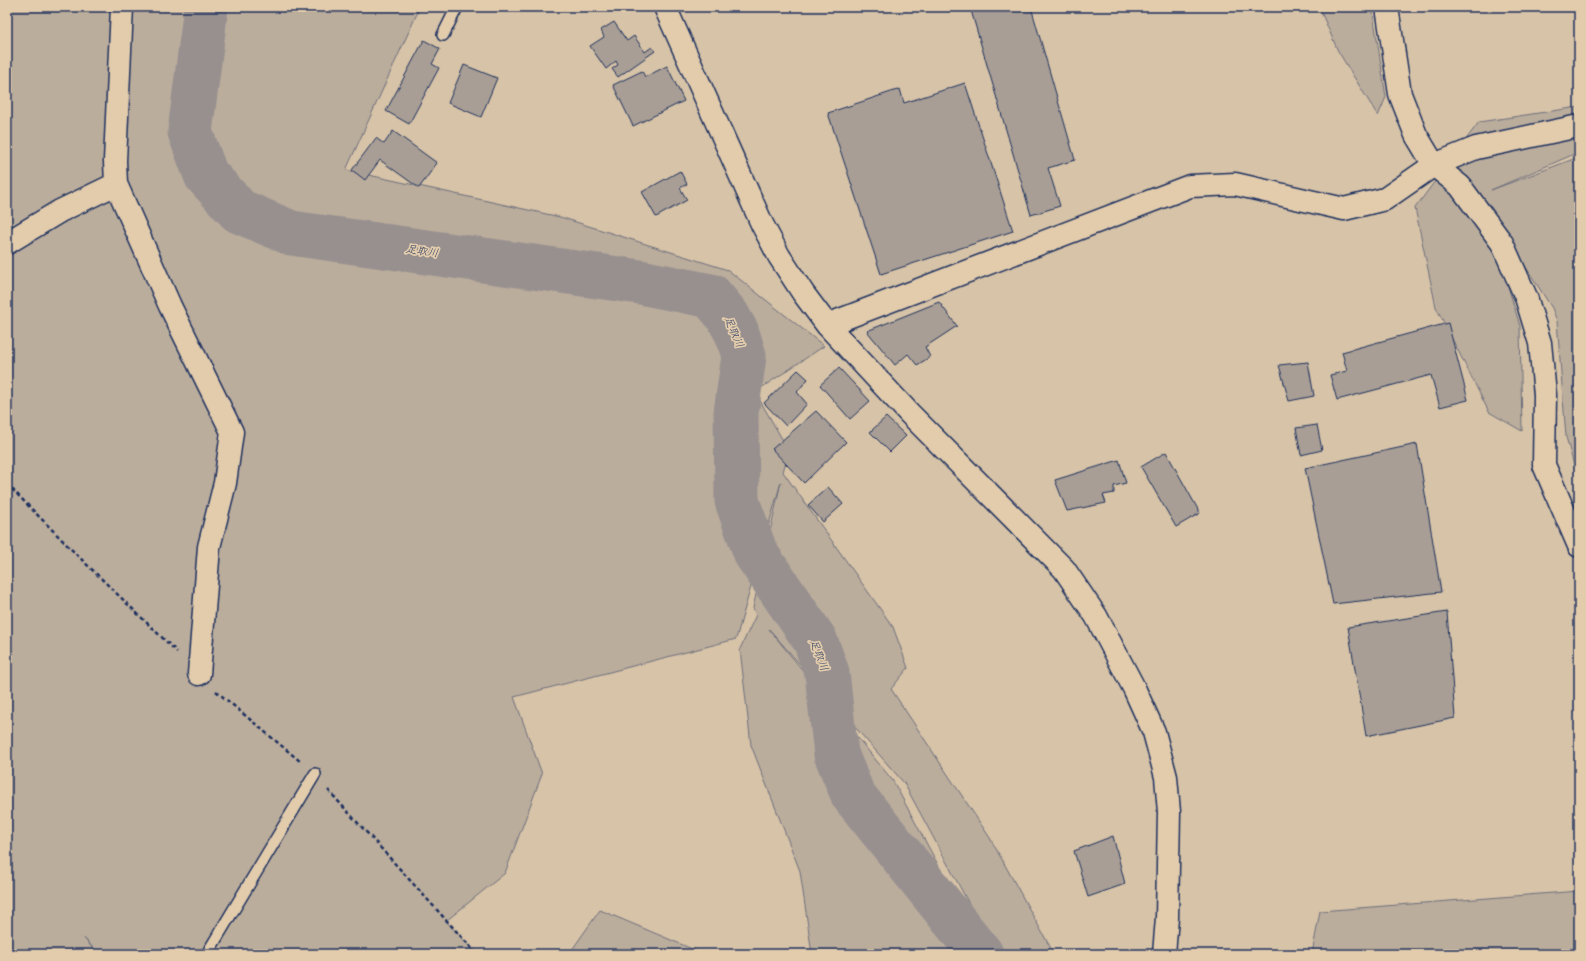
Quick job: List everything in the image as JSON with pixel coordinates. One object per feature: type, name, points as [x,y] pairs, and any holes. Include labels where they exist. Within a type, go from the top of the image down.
[{"type":"street","points":[[122,7],[115,161],[116,184],[170,306],[232,432],[225,482],[209,548],[199,674]]},
{"type":"street","points":[[665,7],[762,224],[779,256],[804,293],[827,325],[910,414],[1064,569],[1096,616],[1134,688],[1154,732],[1166,777],[1169,812],[1168,918],[1164,954]]},
{"type":"street","points":[[1387,7],[1400,94],[1416,135],[1434,165],[1460,186],[1502,243],[1526,297],[1540,343],[1545,395],[1544,465],[1579,546]]},
{"type":"street","points":[[827,325],[1190,186],[1235,184],[1344,209],[1385,199],[1434,165],[1476,148],[1579,126]]},
{"type":"street","points":[[7,243],[60,211],[116,184]]},
{"type":"lane","points":[[443,35],[457,7]]},
{"type":"lane","points":[[207,954],[315,774]]},
{"type":"path","points":[[7,484],[221,696],[315,774],[332,795],[476,954]]},
{"type":"shaded area","points":[[7,7],[420,7],[346,170],[560,217],[728,270],[824,346],[755,392],[789,451],[783,472],[893,627],[908,668],[891,689],[990,838],[1054,954],[996,954],[904,783],[769,629],[893,781],[986,954],[812,954],[800,871],[751,745],[740,649],[756,615],[753,608],[781,482],[736,639],[514,697],[542,774],[505,873],[446,921],[477,954],[99,954],[84,938],[97,954],[7,954]]},
{"type":"shaded area","points":[[1319,7],[1372,7],[1386,97],[1378,116],[1338,51]]},
{"type":"shaded area","points":[[1579,107],[1579,152],[1491,190],[1579,157],[1579,483],[1566,437],[1557,321],[1552,308],[1481,197],[1520,326],[1522,431],[1489,412],[1436,307],[1415,208],[1479,122]]},
{"type":"shaded area","points":[[1579,891],[1579,954],[1312,954],[1320,911]]},
{"type":"shaded area","points":[[600,910],[704,954],[569,954]]},
{"type":"building","points":[[970,7],[1031,7],[1075,160],[1048,168],[1060,206],[1031,215]]},
{"type":"building","points":[[614,22],[627,41],[634,36],[645,52],[652,47],[655,51],[618,77],[612,69],[618,65],[616,61],[606,69],[590,46],[604,37],[601,30]]},
{"type":"building","points":[[424,40],[440,49],[432,64],[439,68],[409,124],[386,111]]},
{"type":"building","points":[[464,65],[497,78],[481,117],[448,103]]},
{"type":"building","points":[[667,66],[684,101],[633,126],[613,85],[642,71],[645,77]]},
{"type":"building","points":[[965,83],[1013,231],[881,274],[828,113],[900,89],[904,103]]},
{"type":"building","points":[[393,131],[437,163],[419,188],[380,160],[365,180],[352,170],[376,138],[384,144]]},
{"type":"building","points":[[680,171],[687,184],[680,188],[687,200],[656,217],[642,192]]},
{"type":"building","points":[[939,302],[957,326],[925,347],[930,357],[917,365],[908,354],[895,365],[867,331]]},
{"type":"building","points":[[1448,323],[1468,400],[1440,407],[1431,375],[1337,400],[1330,375],[1347,371],[1342,352]]},
{"type":"building","points":[[1308,362],[1314,396],[1289,401],[1279,365]]},
{"type":"building","points":[[839,368],[870,401],[850,419],[820,385]]},
{"type":"building","points":[[798,370],[808,379],[797,392],[807,404],[786,426],[764,403]]},
{"type":"building","points":[[816,411],[846,442],[804,483],[772,449]]},
{"type":"building","points":[[886,417],[906,436],[890,452],[870,432]]},
{"type":"building","points":[[1317,425],[1322,450],[1301,455],[1296,428]]},
{"type":"building","points":[[1417,444],[1441,592],[1333,604],[1305,468]]},
{"type":"building","points":[[1166,452],[1200,513],[1176,527],[1141,467]]},
{"type":"building","points":[[1119,460],[1126,483],[1114,486],[1114,493],[1103,495],[1106,503],[1067,511],[1055,480]]},
{"type":"building","points":[[828,487],[843,504],[823,522],[808,505]]},
{"type":"building","points":[[1447,612],[1455,718],[1366,736],[1348,627]]},
{"type":"building","points":[[1113,836],[1125,884],[1088,897],[1074,851]]},
{"type":"waterway","name":"足取川","points":[[206,7],[190,132],[206,175],[239,211],[291,233],[640,282],[711,296],[727,315],[737,333],[744,356],[736,413],[737,501],[756,554],[815,640],[827,673],[836,754],[853,795],[981,954]]}]
